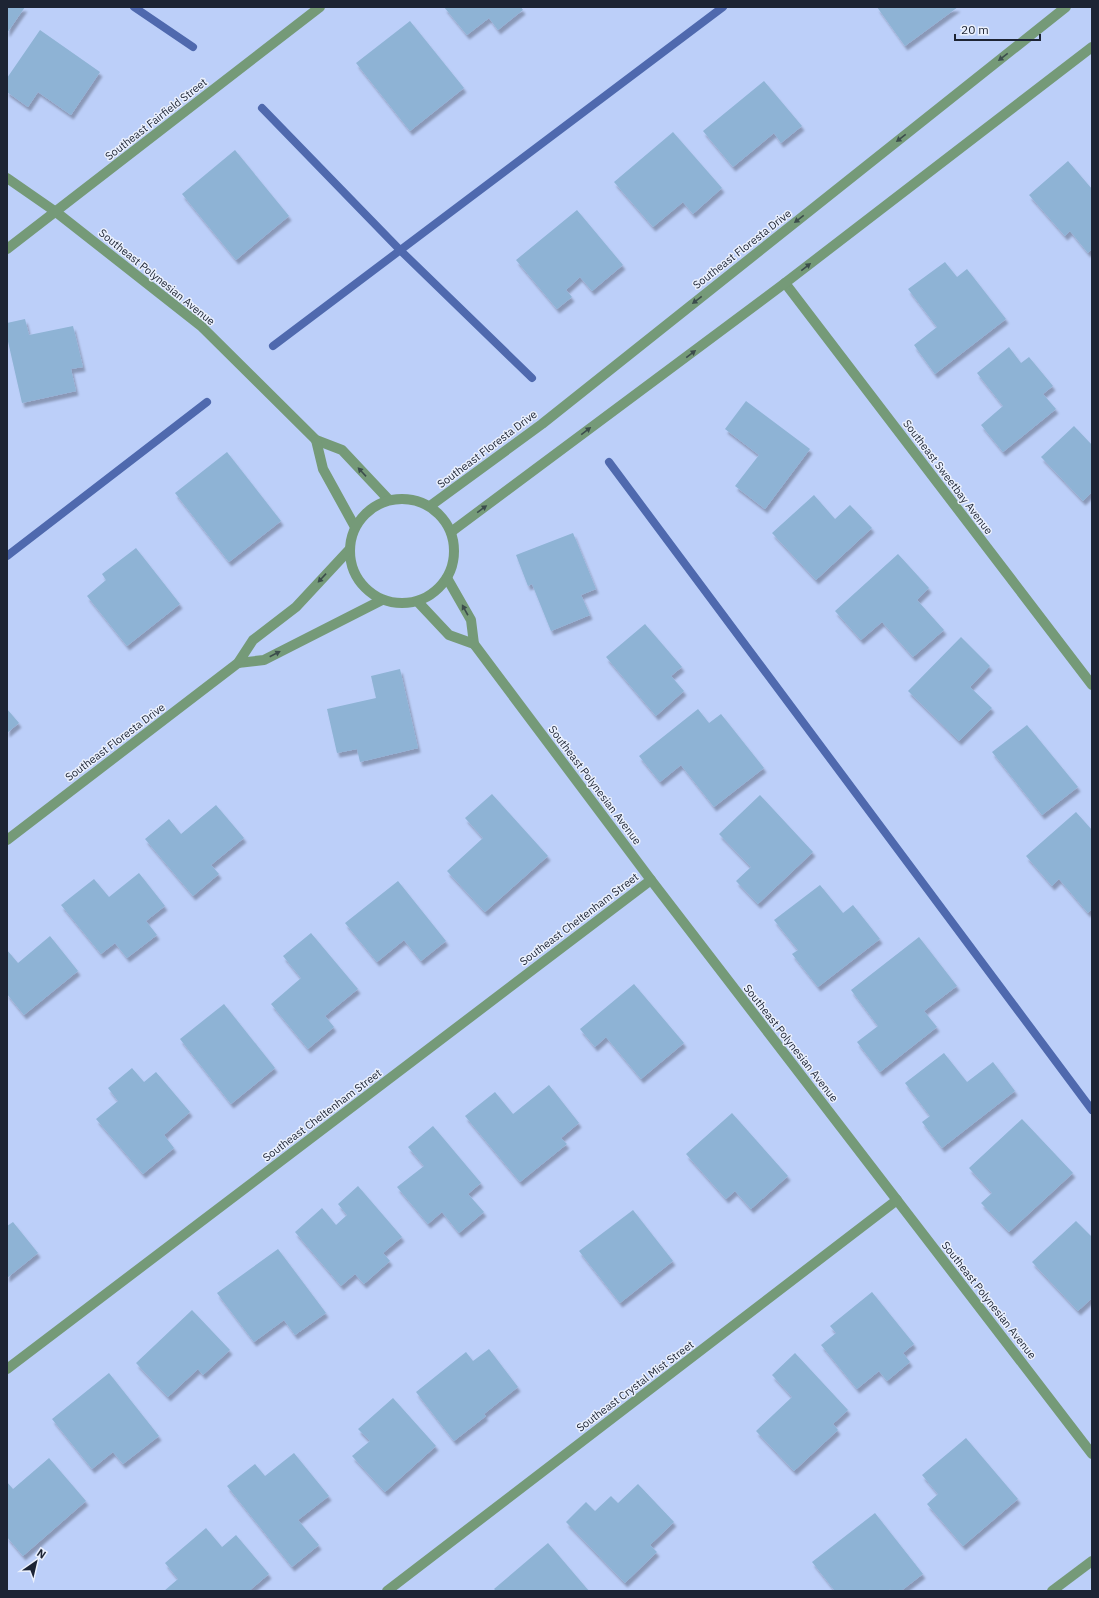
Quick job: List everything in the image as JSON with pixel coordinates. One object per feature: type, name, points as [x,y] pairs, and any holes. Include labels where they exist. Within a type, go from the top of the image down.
[{"type":"street","name":"Southeast Fairfield Street","points":[[7,249],[320,7]]},
{"type":"street","name":"Southeast Floresta Drive","points":[[430,506],[542,424],[1066,7]]},
{"type":"street","points":[[451,532],[786,283],[1092,47]]},
{"type":"street","name":"Southeast Polynesian Avenue","points":[[7,178],[56,212],[201,326],[316,440],[342,450],[389,500]]},
{"type":"street","name":"Southeast Sweetbay Avenue","points":[[786,283],[1092,685]]},
{"type":"street","points":[[316,440],[323,469],[355,527]]},
{"type":"street","points":[[404,499],[430,506],[443,519],[451,532],[454,548],[453,563],[447,578],[439,588],[418,602],[406,604],[394,603],[382,600],[368,592],[358,580],[351,566],[349,550],[350,538],[363,515],[375,506],[389,500],[404,499]]},
{"type":"street","name":"Southeast Floresta Drive","points":[[7,840],[238,663],[253,640],[296,607],[349,550]]},
{"type":"street","name":"Southeast Polynesian Avenue","points":[[447,578],[471,620],[474,644],[651,880],[1092,1454]]},
{"type":"street","points":[[238,663],[264,660],[382,600]]},
{"type":"street","points":[[418,602],[450,635],[474,644]]},
{"type":"street","name":"Southeast Cheltenham Street","points":[[7,1369],[651,880]]},
{"type":"street","name":"Southeast Crystal Mist Street","points":[[387,1591],[897,1200]]},
{"type":"street","points":[[1052,1591],[1092,1560]]},
{"type":"building","points":[[7,7],[25,7],[7,33]]},
{"type":"building","points":[[444,7],[521,7],[523,10],[498,30],[489,18],[467,35]]},
{"type":"building","points":[[877,7],[958,7],[905,46]]},
{"type":"building","points":[[410,21],[464,88],[410,131],[356,63]]},
{"type":"building","points":[[40,30],[100,72],[71,115],[38,92],[28,107],[7,92],[7,78]]},
{"type":"building","points":[[764,81],[802,126],[781,143],[774,133],[733,167],[703,131]]},
{"type":"building","points":[[673,132],[722,188],[693,214],[683,202],[653,227],[614,182]]},
{"type":"building","points":[[235,150],[289,216],[236,260],[182,194]]},
{"type":"building","points":[[1068,161],[1092,189],[1092,249],[1088,253],[1070,231],[1065,236],[1029,195]]},
{"type":"building","points":[[577,210],[623,265],[592,291],[580,277],[566,290],[572,297],[557,309],[516,260]]},
{"type":"building","points":[[945,262],[957,277],[967,269],[1006,319],[935,374],[914,345],[937,327],[908,289]]},
{"type":"building","points":[[25,319],[29,335],[73,326],[83,367],[71,369],[76,391],[22,403],[7,337],[7,323]]},
{"type":"building","points":[[1009,347],[1021,363],[1029,357],[1053,386],[1043,394],[1056,409],[1003,452],[981,425],[1003,406],[977,373]]},
{"type":"building","points":[[746,401],[810,449],[765,509],[735,486],[759,455],[725,429]]},
{"type":"building","points":[[1074,426],[1092,445],[1092,492],[1083,501],[1041,457]]},
{"type":"building","points":[[227,452],[281,521],[229,562],[175,493]]},
{"type":"building","points":[[814,495],[835,519],[850,505],[872,528],[816,580],[772,533]]},
{"type":"building","points":[[573,533],[596,589],[581,595],[590,615],[551,631],[532,584],[528,586],[516,555]]},
{"type":"building","points":[[136,548],[180,604],[127,646],[87,596],[106,580],[102,574]]},
{"type":"building","points":[[898,554],[929,588],[917,600],[944,630],[913,657],[882,622],[861,640],[835,611]]},
{"type":"building","points":[[645,624],[682,667],[671,676],[684,691],[656,716],[606,657]]},
{"type":"building","points":[[961,637],[990,666],[970,687],[992,708],[959,741],[908,691]]},
{"type":"building","points":[[400,669],[418,748],[360,762],[357,749],[337,753],[327,709],[376,698],[371,676]]},
{"type":"building","points":[[7,709],[19,723],[7,733]]},
{"type":"building","points":[[698,709],[709,723],[721,714],[764,768],[714,807],[681,765],[660,782],[639,756]]},
{"type":"building","points":[[1027,725],[1078,787],[1042,815],[992,752]]},
{"type":"building","points":[[492,794],[548,856],[485,912],[447,871],[483,838],[465,818]]},
{"type":"building","points":[[760,795],[813,852],[758,904],[736,881],[751,867],[719,834]]},
{"type":"building","points":[[216,805],[244,838],[211,865],[219,874],[193,896],[145,839],[169,819],[181,834]]},
{"type":"building","points":[[1076,812],[1092,830],[1092,909],[1088,913],[1059,879],[1052,886],[1026,856]]},
{"type":"building","points":[[139,873],[165,906],[146,921],[157,935],[127,958],[115,943],[101,954],[61,905],[94,879],[109,897]]},
{"type":"building","points":[[398,881],[446,941],[421,961],[404,940],[377,962],[345,923]]},
{"type":"building","points":[[820,885],[843,913],[853,905],[880,939],[818,987],[792,954],[798,950],[774,920]]},
{"type":"building","points":[[311,933],[358,989],[325,1016],[334,1027],[308,1049],[271,1004],[301,978],[283,956]]},
{"type":"building","points":[[50,936],[78,971],[24,1015],[7,994],[7,950],[18,963]]},
{"type":"building","points":[[919,937],[957,986],[924,1011],[937,1027],[880,1072],[857,1042],[878,1026],[851,990]]},
{"type":"building","points":[[634,984],[684,1043],[641,1079],[606,1037],[595,1047],[580,1029]]},
{"type":"building","points":[[224,1004],[275,1068],[231,1104],[180,1039]]},
{"type":"building","points":[[944,1053],[967,1082],[993,1062],[1015,1091],[942,1148],[922,1122],[930,1116],[905,1083]]},
{"type":"building","points":[[132,1068],[144,1082],[156,1072],[190,1112],[164,1135],[174,1148],[143,1174],[96,1119],[118,1101],[108,1088]]},
{"type":"building","points":[[549,1085],[579,1123],[561,1138],[567,1144],[520,1182],[465,1116],[495,1092],[513,1114]]},
{"type":"building","points":[[732,1113],[788,1176],[751,1209],[735,1191],[726,1199],[686,1154]]},
{"type":"building","points":[[1022,1119],[1073,1173],[1009,1232],[981,1203],[992,1193],[969,1168]]},
{"type":"building","points":[[433,1126],[481,1183],[468,1194],[484,1212],[459,1233],[442,1212],[428,1224],[397,1187],[424,1166],[408,1147]]},
{"type":"building","points":[[358,1186],[402,1237],[383,1253],[390,1261],[364,1284],[355,1274],[341,1286],[295,1232],[322,1208],[336,1225],[347,1215],[338,1204]]},
{"type":"building","points":[[633,1210],[673,1261],[620,1303],[579,1251]]},
{"type":"building","points":[[1076,1221],[1092,1237],[1092,1298],[1078,1311],[1032,1262]]},
{"type":"building","points":[[13,1222],[38,1253],[7,1278],[7,1226]]},
{"type":"building","points":[[278,1249],[326,1313],[295,1335],[284,1320],[254,1342],[217,1293]]},
{"type":"building","points":[[872,1292],[914,1344],[903,1353],[910,1362],[887,1381],[879,1371],[857,1389],[821,1345],[836,1333],[830,1326]]},
{"type":"building","points":[[192,1310],[230,1350],[203,1375],[198,1369],[168,1397],[136,1363]]},
{"type":"building","points":[[489,1349],[518,1387],[484,1414],[486,1416],[454,1441],[416,1392],[466,1352],[473,1361]]},
{"type":"building","points":[[795,1353],[848,1410],[833,1424],[838,1430],[794,1471],[756,1431],[792,1397],[772,1375]]},
{"type":"building","points":[[109,1373],[159,1436],[123,1464],[113,1452],[92,1469],[52,1419]]},
{"type":"building","points":[[393,1398],[436,1446],[385,1492],[352,1456],[370,1441],[358,1429]]},
{"type":"building","points":[[966,1438],[1018,1499],[963,1546],[927,1504],[938,1494],[922,1475]]},
{"type":"building","points":[[294,1453],[329,1496],[298,1520],[319,1545],[292,1567],[227,1486],[255,1464],[265,1476]]},
{"type":"building","points":[[49,1458],[86,1501],[23,1556],[7,1537],[7,1482],[13,1489]]},
{"type":"building","points":[[638,1484],[674,1522],[650,1545],[657,1552],[625,1583],[566,1522],[586,1502],[595,1511],[611,1496],[618,1503]]},
{"type":"building","points":[[875,1513],[923,1574],[901,1591],[892,1591],[890,1589],[888,1591],[835,1591],[812,1562]]},
{"type":"building","points":[[206,1528],[222,1547],[236,1535],[269,1574],[249,1591],[164,1591],[178,1579],[165,1563]]},
{"type":"building","points":[[548,1543],[589,1591],[496,1591],[494,1589]]},
{"type":"waterway","points":[[134,7],[193,47]]},
{"type":"waterway","points":[[273,346],[723,7]]},
{"type":"waterway","points":[[262,108],[400,250],[532,378]]},
{"type":"waterway","points":[[7,556],[207,402]]},
{"type":"waterway","points":[[609,462],[1092,1110]]}]
